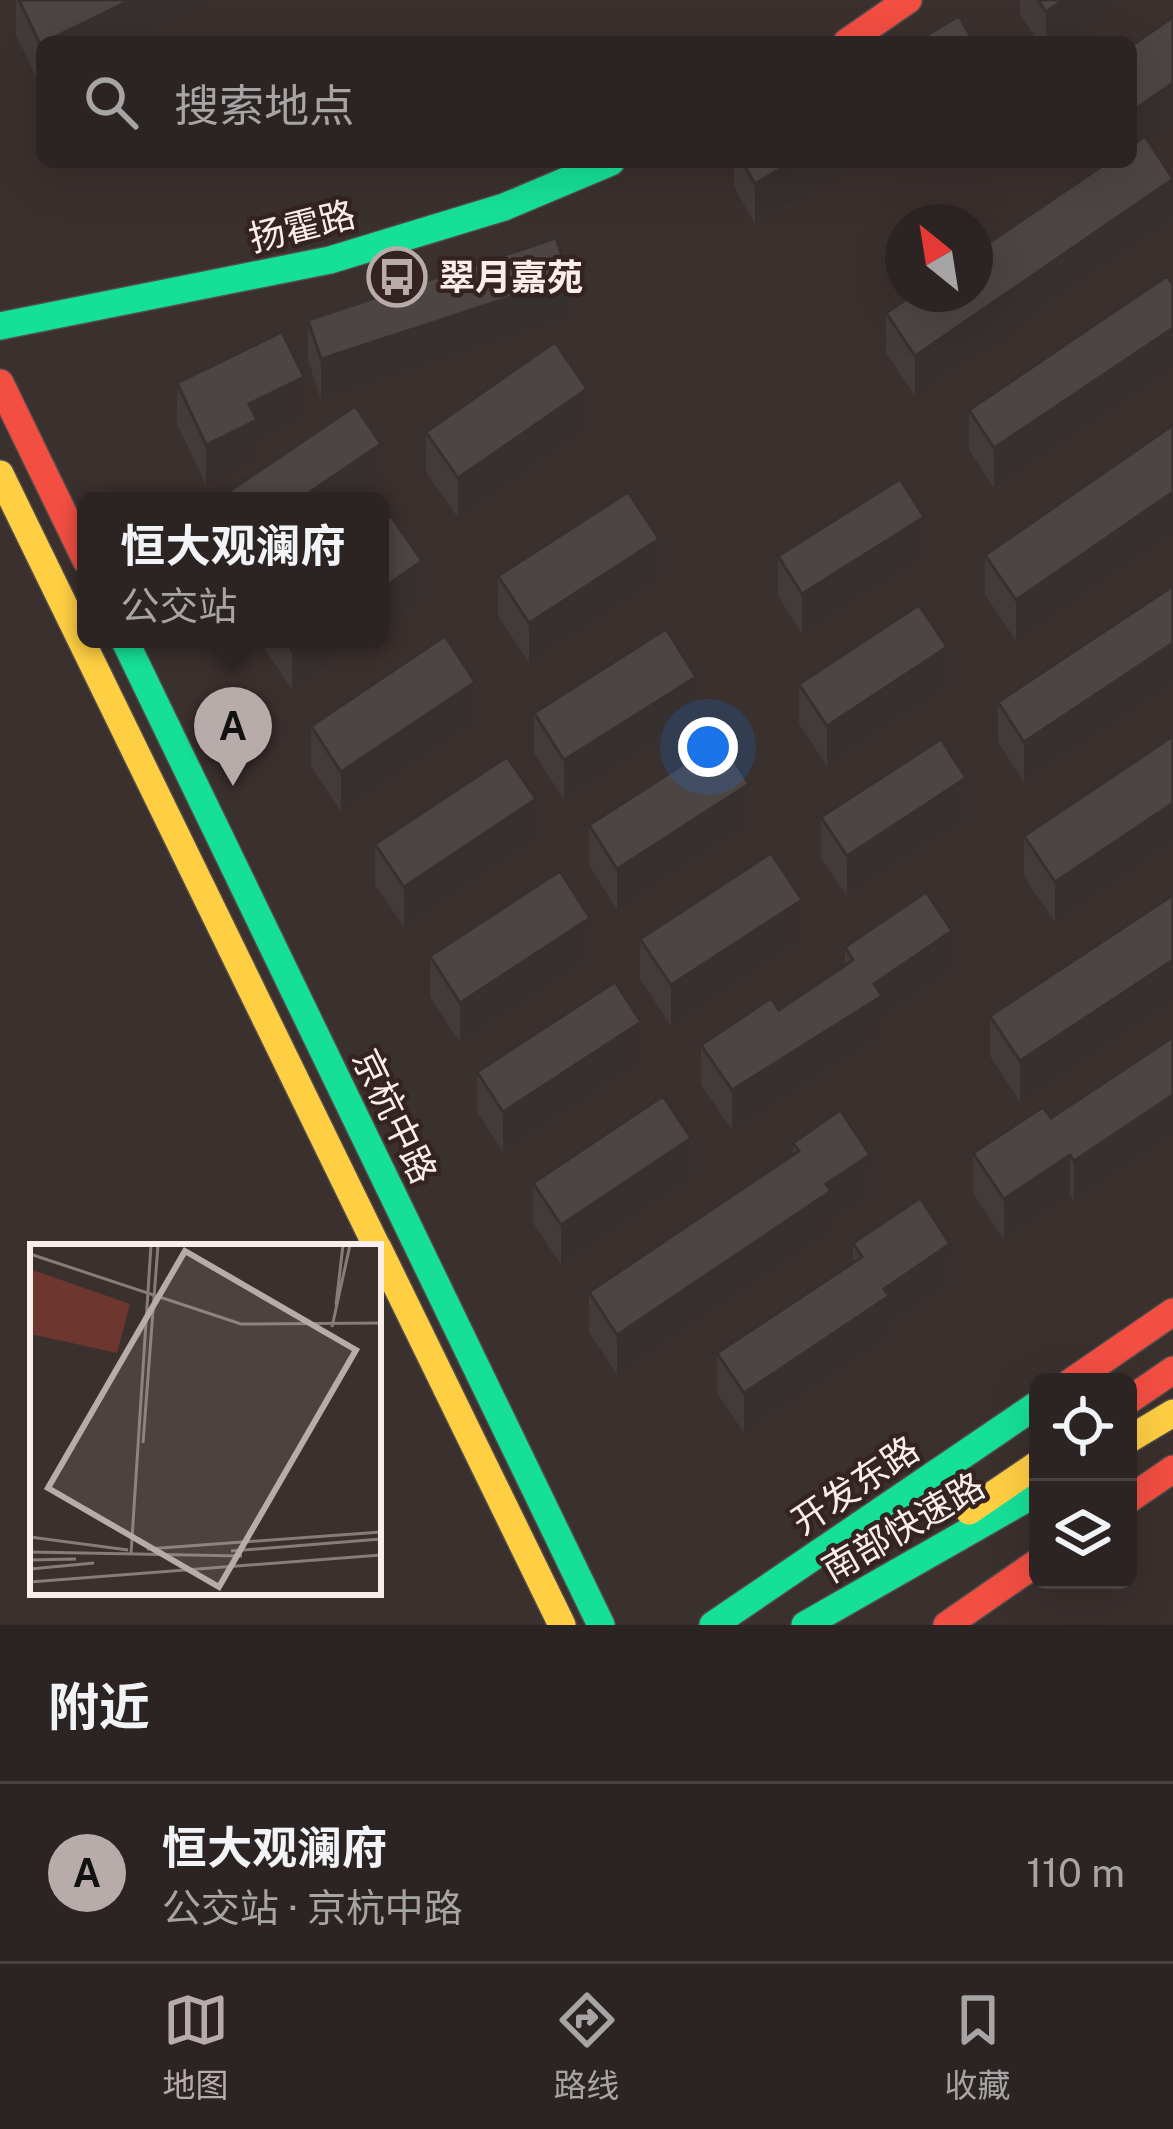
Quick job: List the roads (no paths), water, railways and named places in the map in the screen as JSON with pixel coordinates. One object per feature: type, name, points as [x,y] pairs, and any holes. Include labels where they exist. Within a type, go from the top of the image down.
[{"type":"main road","points":[[857,36],[908,0]]},
{"type":"main road","name":"扬霍路","points":[[0,326],[330,260],[504,207],[597,168]]},
{"type":"main road","points":[[0,382],[77,541]]},
{"type":"main road","name":"京杭中路","points":[[0,474],[77,632]]},
{"type":"main road","name":"京杭中路","points":[[85,648],[376,1244]]},
{"type":"main road","name":"京杭中路","points":[[128,648],[601,1625]]},
{"type":"main road","name":"京杭中路","points":[[381,1254],[562,1625]]},
{"type":"main road","points":[[1084,1373],[1173,1312]]},
{"type":"main road","points":[[1137,1395],[1173,1370]]},
{"type":"main road","name":"开发东路","points":[[713,1625],[1029,1410]]},
{"type":"main road","points":[[1137,1435],[1173,1413]]},
{"type":"main road","points":[[1137,1494],[1173,1469]]},
{"type":"main road","points":[[805,1625],[1029,1470]]},
{"type":"main road","name":"南部快速路","points":[[805,1625],[1029,1497]]},
{"type":"main road","points":[[947,1625],[1029,1568]]},
{"type":"place","name":"翠月嘉苑","points":[[397,277]]},
{"type":"place","name":"恒大观澜府","points":[[233,786]]}]
